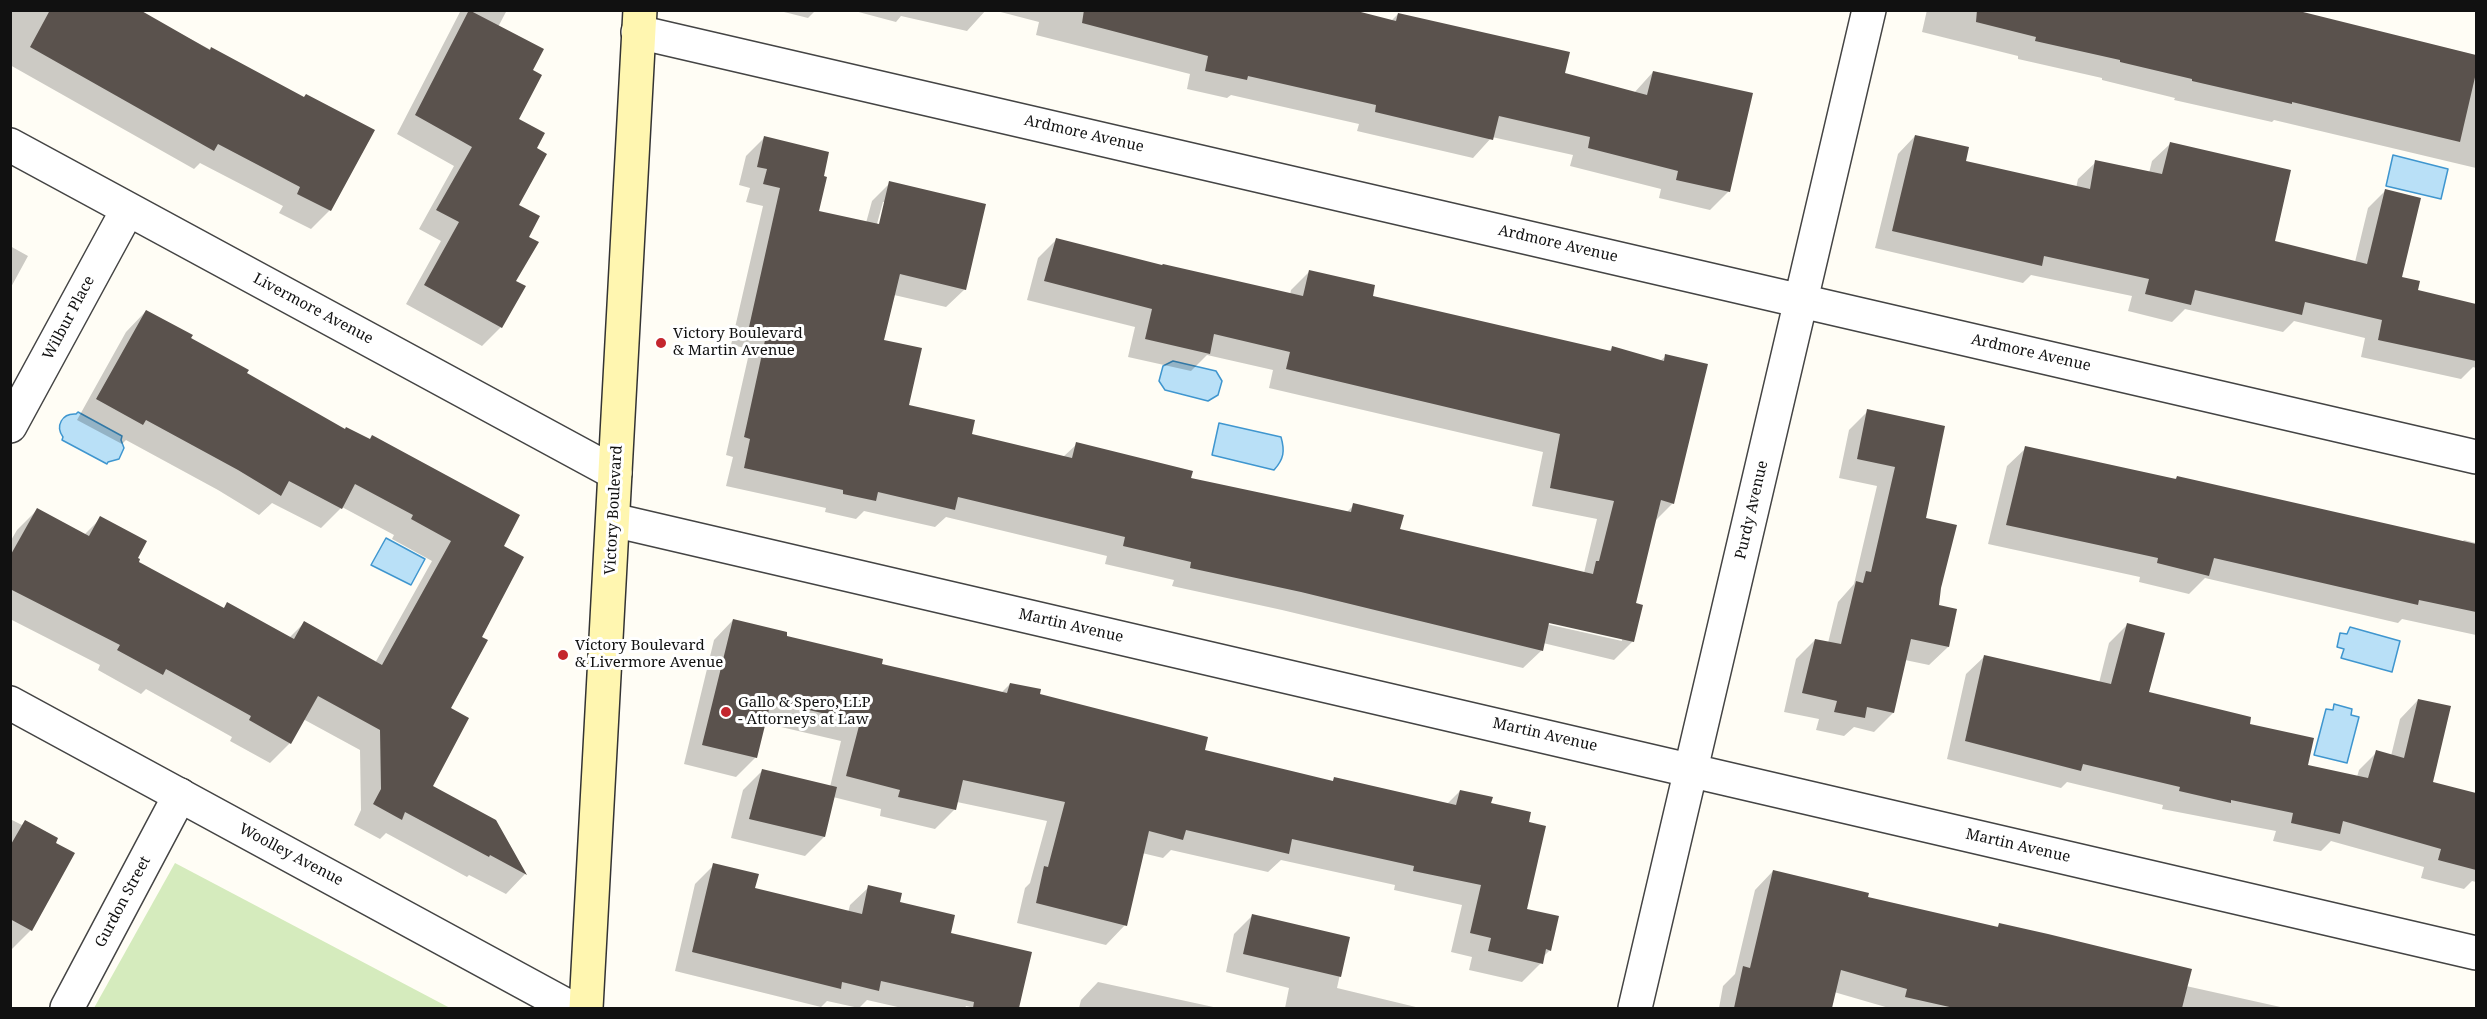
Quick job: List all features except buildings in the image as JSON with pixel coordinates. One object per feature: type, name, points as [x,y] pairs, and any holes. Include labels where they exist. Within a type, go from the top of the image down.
[{"type":"main road","name":"Victory Boulevard","points":[[586,1008],[639,21]]},
{"type":"street","name":"Purdy Avenue","points":[[1635,1008],[1869,10]]},
{"type":"street","name":"Ardmore Avenue","points":[[639,21],[1801,300],[2476,457]]},
{"type":"street","name":"Livermore Avenue","points":[[10,145],[615,473]]},
{"type":"street","name":"Wilbur Place","points":[[10,426],[128,209]]},
{"type":"street","name":"Martin Avenue","points":[[613,520],[2476,952]]},
{"type":"street","name":"Woolley Avenue","points":[[10,703],[571,1008]]},
{"type":"street","name":"Gurdon Street","points":[[67,1008],[180,795]]},
{"type":"green space","points":[[175,863],[450,1008],[94,1008]]},
{"type":"water","points":[[2393,155],[2448,169],[2441,199],[2386,186]]},
{"type":"water","points":[[1173,361],[1216,371],[1222,381],[1218,395],[1208,401],[1165,390],[1159,381],[1163,366]]},
{"type":"water","points":[[78,412],[122,436],[124,448],[119,459],[107,464],[62,440],[61,421]]},
{"type":"water","points":[[1219,423],[1281,437],[1283,455],[1274,470],[1212,455]]},
{"type":"water","points":[[386,538],[425,559],[411,585],[371,565]]},
{"type":"water","points":[[2350,627],[2400,641],[2392,672],[2341,658],[2344,649],[2337,647],[2340,633],[2347,634]]},
{"type":"water","points":[[2334,704],[2352,709],[2351,715],[2359,717],[2347,763],[2314,755],[2326,709],[2333,710]]},
{"type":"place","name":"Victory Boulevard & Martin Avenue","points":[[661,343]]},
{"type":"place","name":"Victory Boulevard & Livermore Avenue","points":[[563,655]]},
{"type":"place","name":"Gallo & Spero, LLP - Attorneys at Law","points":[[726,712]]}]
